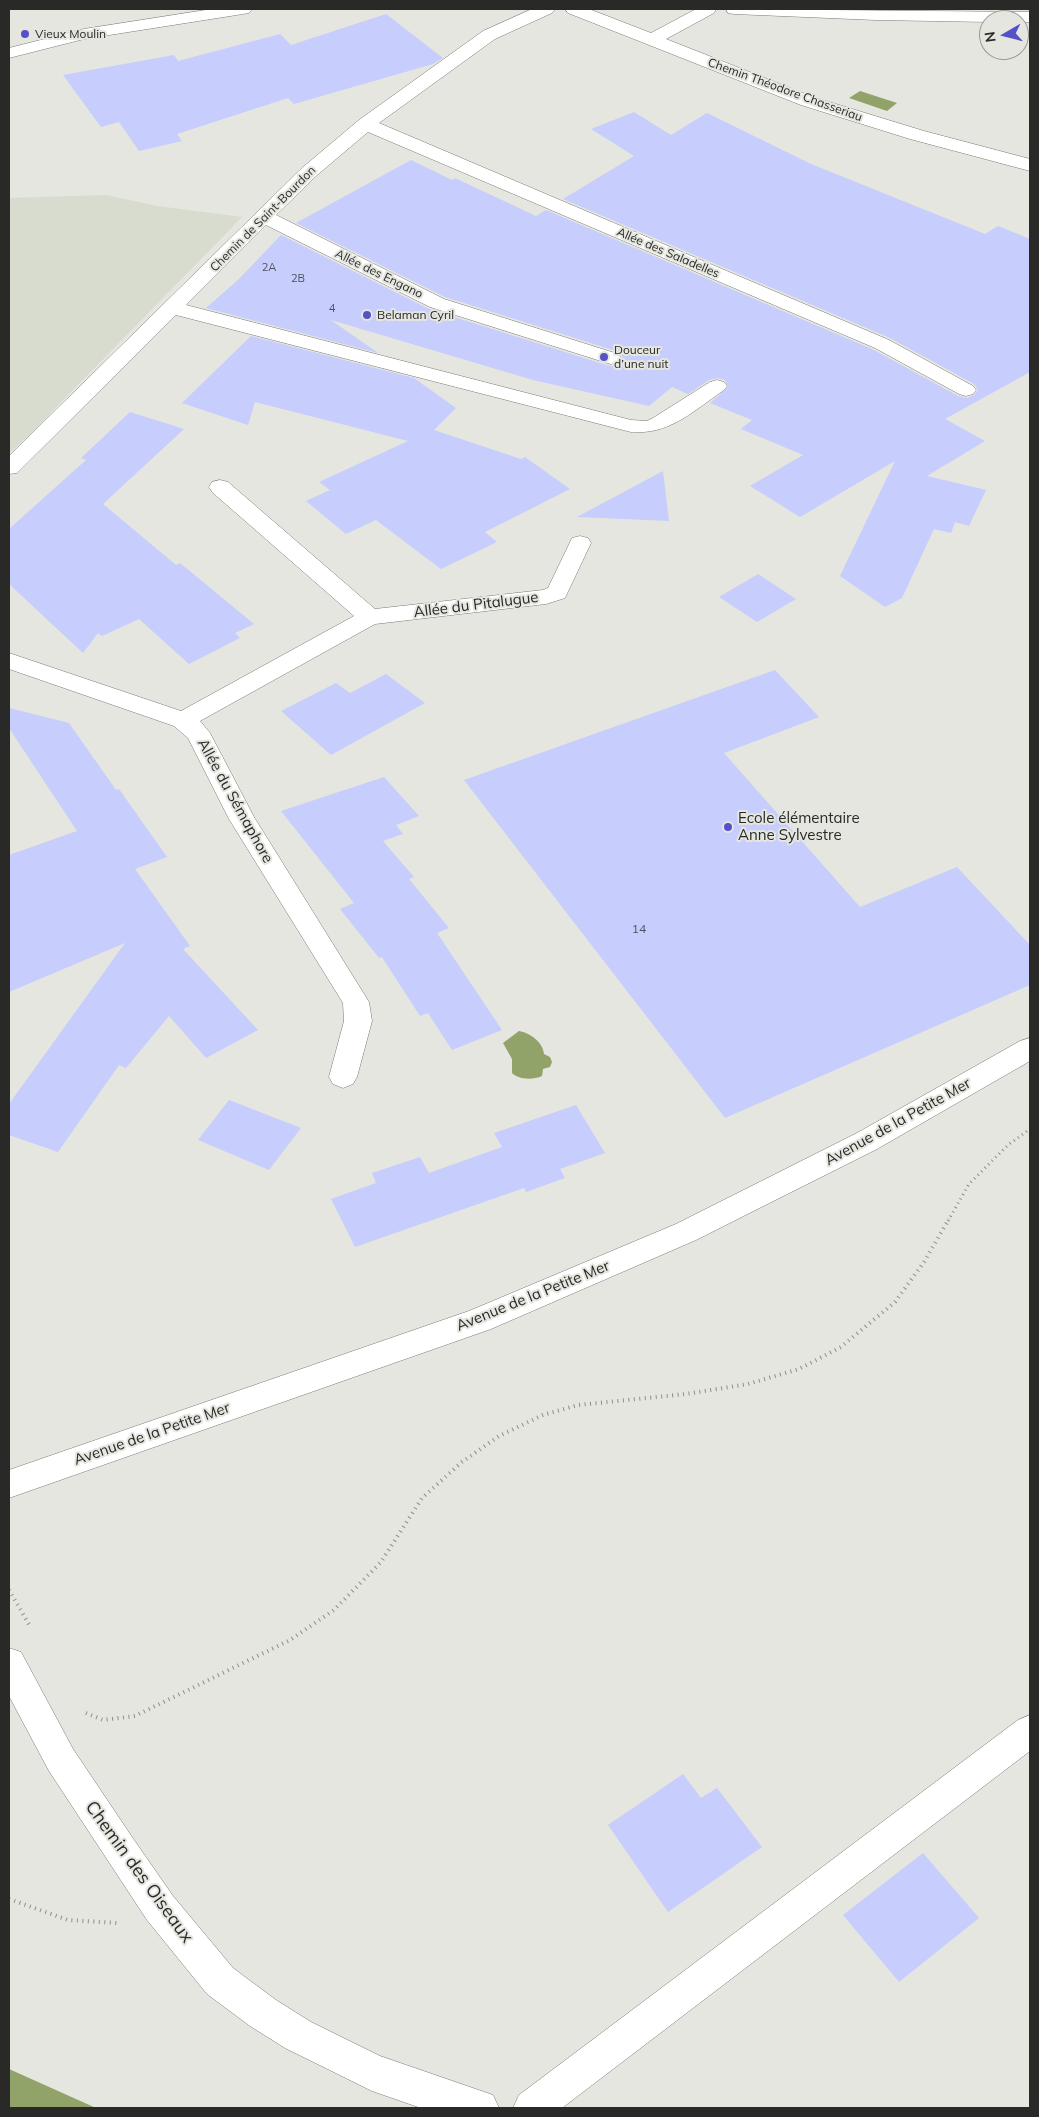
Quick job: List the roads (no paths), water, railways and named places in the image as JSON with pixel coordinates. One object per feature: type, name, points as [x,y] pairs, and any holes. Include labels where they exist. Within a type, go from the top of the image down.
[{"type":"street","points":[[9,38],[80,21],[148,9]]},
{"type":"street","points":[[9,53],[84,34],[243,9]]},
{"type":"street","name":"Chemin de Saint-Bourdon","points":[[9,468],[309,172],[366,124],[489,35],[546,9]]},
{"type":"street","name":"Chemin Théodore Chasseriau","points":[[574,9],[807,101],[870,122],[1030,165]]},
{"type":"street","points":[[652,40],[708,9]]},
{"type":"street","points":[[734,9],[876,15],[1030,16]]},
{"type":"street","points":[[944,9],[1030,16]]},
{"type":"street","name":"Allée des Saladelles","points":[[366,124],[882,344],[966,390]]},
{"type":"street","name":"Allée des Engano","points":[[264,217],[437,303],[611,358]]},
{"type":"street","points":[[173,308],[631,426],[648,427],[661,423],[717,386]]},
{"type":"street","points":[[220,487],[370,617]]},
{"type":"street","name":"Allée du Pitalugue","points":[[183,720],[370,617],[546,597],[557,593],[580,543]]},
{"type":"street","name":"Allée du Sémaphore","points":[[9,661],[183,720],[198,733],[242,819],[356,1002],[358,1020],[343,1077]]},
{"type":"street","name":"Avenue de la Petite Mer","points":[[9,1484],[480,1320],[686,1232],[867,1142],[1030,1048]]},
{"type":"street","name":"Chemin des Oiseaux","points":[[9,1663],[61,1760],[160,1908],[220,1980],[263,2013],[298,2035],[372,2072],[453,2101],[480,2108]]},
{"type":"street","points":[[532,2108],[1030,1731]]},
{"type":"place","name":"Vieux Moulin","points":[[25,34]]},
{"type":"place","name":"Belaman Cyril","points":[[367,315]]},
{"type":"place","name":"Douceur d’une nuit","points":[[604,357]]},
{"type":"place","name":"Ecole élémentaire Anne Sylvestre","points":[[728,827]]}]
